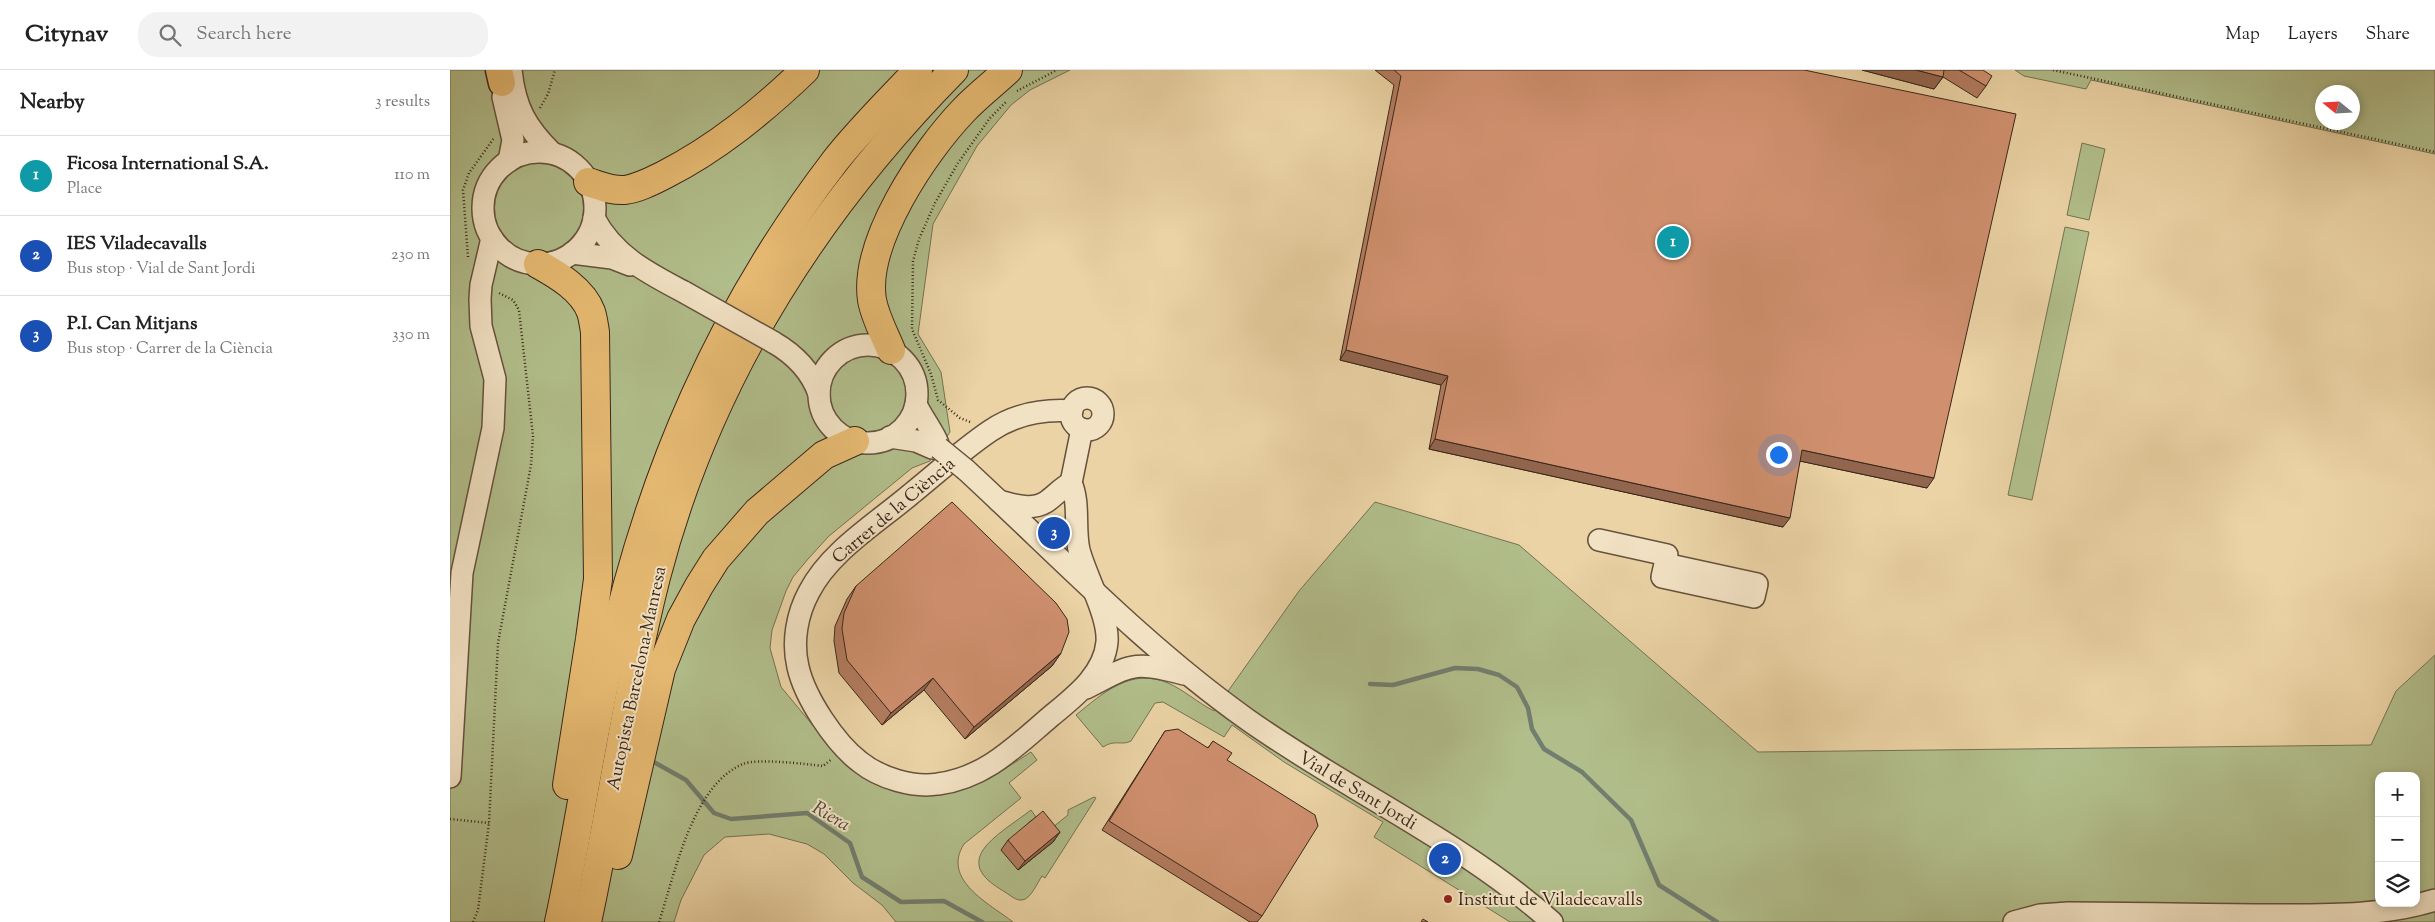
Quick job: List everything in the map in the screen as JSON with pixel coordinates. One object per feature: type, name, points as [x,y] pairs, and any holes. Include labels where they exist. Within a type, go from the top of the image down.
[{"type":"highway","points":[[588,182],[612,190],[626,190],[642,186],[686,164],[718,144],[757,113],[805,70]]},
{"type":"highway","name":"Autopista Barcelona-Manresa","points":[[559,922],[610,657],[645,523],[673,442],[705,372],[744,296],[786,230],[836,160],[918,70]]},
{"type":"highway","name":"Autopista Barcelona-Manresa","points":[[587,922],[636,662],[669,532],[697,453],[746,348],[813,236],[856,178],[900,125],[954,70]]},
{"type":"highway","points":[[890,350],[876,316],[872,298],[873,263],[884,230],[910,182],[956,120],[1012,81]]},
{"type":"highway","points":[[531,263],[569,284],[591,312],[595,332],[597,397],[598,579],[582,696],[542,922]]},
{"type":"highway","points":[[600,922],[626,822],[661,669],[681,619],[716,559],[757,512],[824,455],[855,441]]},
{"type":"street","points":[[504,73],[514,92],[523,118],[552,154]]},
{"type":"street","points":[[504,73],[513,140],[509,161]]},
{"type":"street","points":[[480,299],[485,282],[494,271],[507,265],[556,261],[572,253],[586,238],[594,218],[594,197],[588,182],[573,164],[552,154],[530,153],[509,161],[494,176],[485,196],[484,217],[492,238],[505,253],[531,263]]},
{"type":"street","points":[[594,218],[612,246],[642,269]]},
{"type":"street","points":[[450,777],[462,573],[493,428],[495,379],[481,326],[480,299],[481,285],[492,238]]},
{"type":"street","points":[[572,253],[612,258],[642,269],[778,344],[802,364],[813,378],[819,394],[820,405],[827,421],[840,434],[855,441],[873,442],[890,437],[910,420],[916,404],[917,385],[910,368],[890,350],[876,345],[860,345],[839,354],[814,355],[795,347],[778,344]]},
{"type":"street","points":[[819,394],[823,374],[839,354]]},
{"type":"street","points":[[890,437],[916,441],[932,448],[939,448],[938,441],[926,424],[916,404]]},
{"type":"street","name":"Carrer de la Ciència","points":[[1071,483],[1077,420],[1046,410],[1028,413],[1002,423],[845,548],[821,572],[809,591],[801,610],[795,645],[798,667],[804,686],[816,708],[846,748],[861,763],[892,778],[912,784],[936,784],[956,781],[993,765],[1084,688]]},
{"type":"street","name":"Vial de Sant Jordi","points":[[939,448],[966,470],[1092,590],[1189,676],[1249,721],[1298,754],[1469,859],[1524,897],[1552,922]]},
{"type":"street","points":[[999,501],[1024,507],[1032,506],[1045,502],[1062,487],[1071,483],[1075,492],[1077,539],[1092,590],[1107,628],[1107,644],[1098,666],[1084,688]]},
{"type":"street","points":[[1599,540],[1667,555],[1665,564]]},
{"type":"street","points":[[1084,688],[1131,666],[1151,666],[1189,676]]},
{"type":"street","points":[[2014,922],[2053,914],[2260,915],[2362,913],[2396,910],[2435,900]]},
{"type":"path","points":[[1012,81],[1057,70]]},
{"type":"path","points":[[2053,70],[2435,152]]},
{"type":"path","points":[[990,431],[960,418],[938,400],[931,374],[912,329],[913,261],[918,239],[944,187],[990,118],[1009,99]]},
{"type":"path","points":[[659,922],[693,819],[712,787],[743,764],[768,762],[823,766],[846,748]]},
{"type":"path","points":[[450,819],[489,823]]},
{"type":"green space","points":[[450,70],[1070,70],[1030,90],[1011,105],[977,146],[933,224],[918,334],[941,372],[950,432],[930,461],[912,468],[829,536],[793,577],[772,630],[770,648],[781,687],[830,746],[953,792],[989,779],[1031,752],[1037,760],[1009,783],[1021,798],[964,844],[959,857],[959,869],[963,880],[971,890],[1013,922],[896,922],[882,905],[853,883],[824,854],[807,844],[769,834],[725,837],[704,855],[681,900],[674,922],[450,922]]},
{"type":"green space","points":[[2015,70],[2435,70],[2435,154],[2323,130],[2360,130],[2360,85],[2315,85],[2315,128],[2091,80],[2086,89],[2024,76]]},
{"type":"green space","points":[[2082,143],[2105,149],[2089,220],[2067,215]]},
{"type":"green space","points":[[2065,227],[2089,232],[2032,500],[2008,495]]},
{"type":"green space","points":[[1375,502],[1519,545],[1758,752],[2371,745],[2396,691],[2435,655],[2435,922],[1510,922],[1374,837],[1383,822],[1284,762],[1232,725],[1224,737],[1163,702],[1155,703],[1131,741],[1111,743],[1103,747],[1076,715],[1107,691],[1130,680],[1142,678],[1168,683],[1214,711],[1299,591]]},
{"type":"green space","points":[[1094,797],[1096,798],[1045,878],[1042,876],[1031,894],[1025,899],[1013,898],[988,880],[980,870],[980,857],[987,845],[998,834],[1031,810],[1036,817],[1028,823],[1030,826],[1018,870],[1055,840],[1048,831],[1068,815],[1068,810]]},
{"type":"building","points":[[1394,70],[1804,70],[2016,114],[1934,478],[1802,450],[1790,518],[1435,439],[1448,376],[1346,350],[1401,76]]},
{"type":"building","points":[[1916,70],[1944,70],[1943,77]]},
{"type":"building","points":[[1959,70],[1983,70],[1992,76],[1986,86]]},
{"type":"building","points":[[952,502],[1056,603],[1067,619],[1069,632],[1061,653],[974,727],[933,678],[891,713],[847,660],[842,629],[844,613],[856,586]]},
{"type":"building","points":[[1178,729],[1208,748],[1213,741],[1232,753],[1227,760],[1315,815],[1318,826],[1262,916],[1109,821],[1165,731]]},
{"type":"building","points":[[1043,811],[1060,832],[1025,861],[1008,840]]},
{"type":"waterway","points":[[1370,684],[1393,685],[1455,668],[1478,669],[1499,675],[1517,687],[1528,708],[1532,729],[1544,749],[1582,772],[1631,820],[1659,885],[1717,922]]},
{"type":"waterway","name":"Riera","points":[[652,761],[686,780],[714,813],[731,819],[807,813],[850,843],[862,877],[901,902],[944,901],[982,922]]},
{"type":"place","name":"Ficosa International S.A.","points":[[1673,242]]},
{"type":"place","name":"P.I. Can Mitjans","points":[[1054,533]]},
{"type":"place","name":"IES Viladecavalls","points":[[1445,859]]},
{"type":"place","name":"Institut de Viladecavalls","points":[[1448,899]]}]
